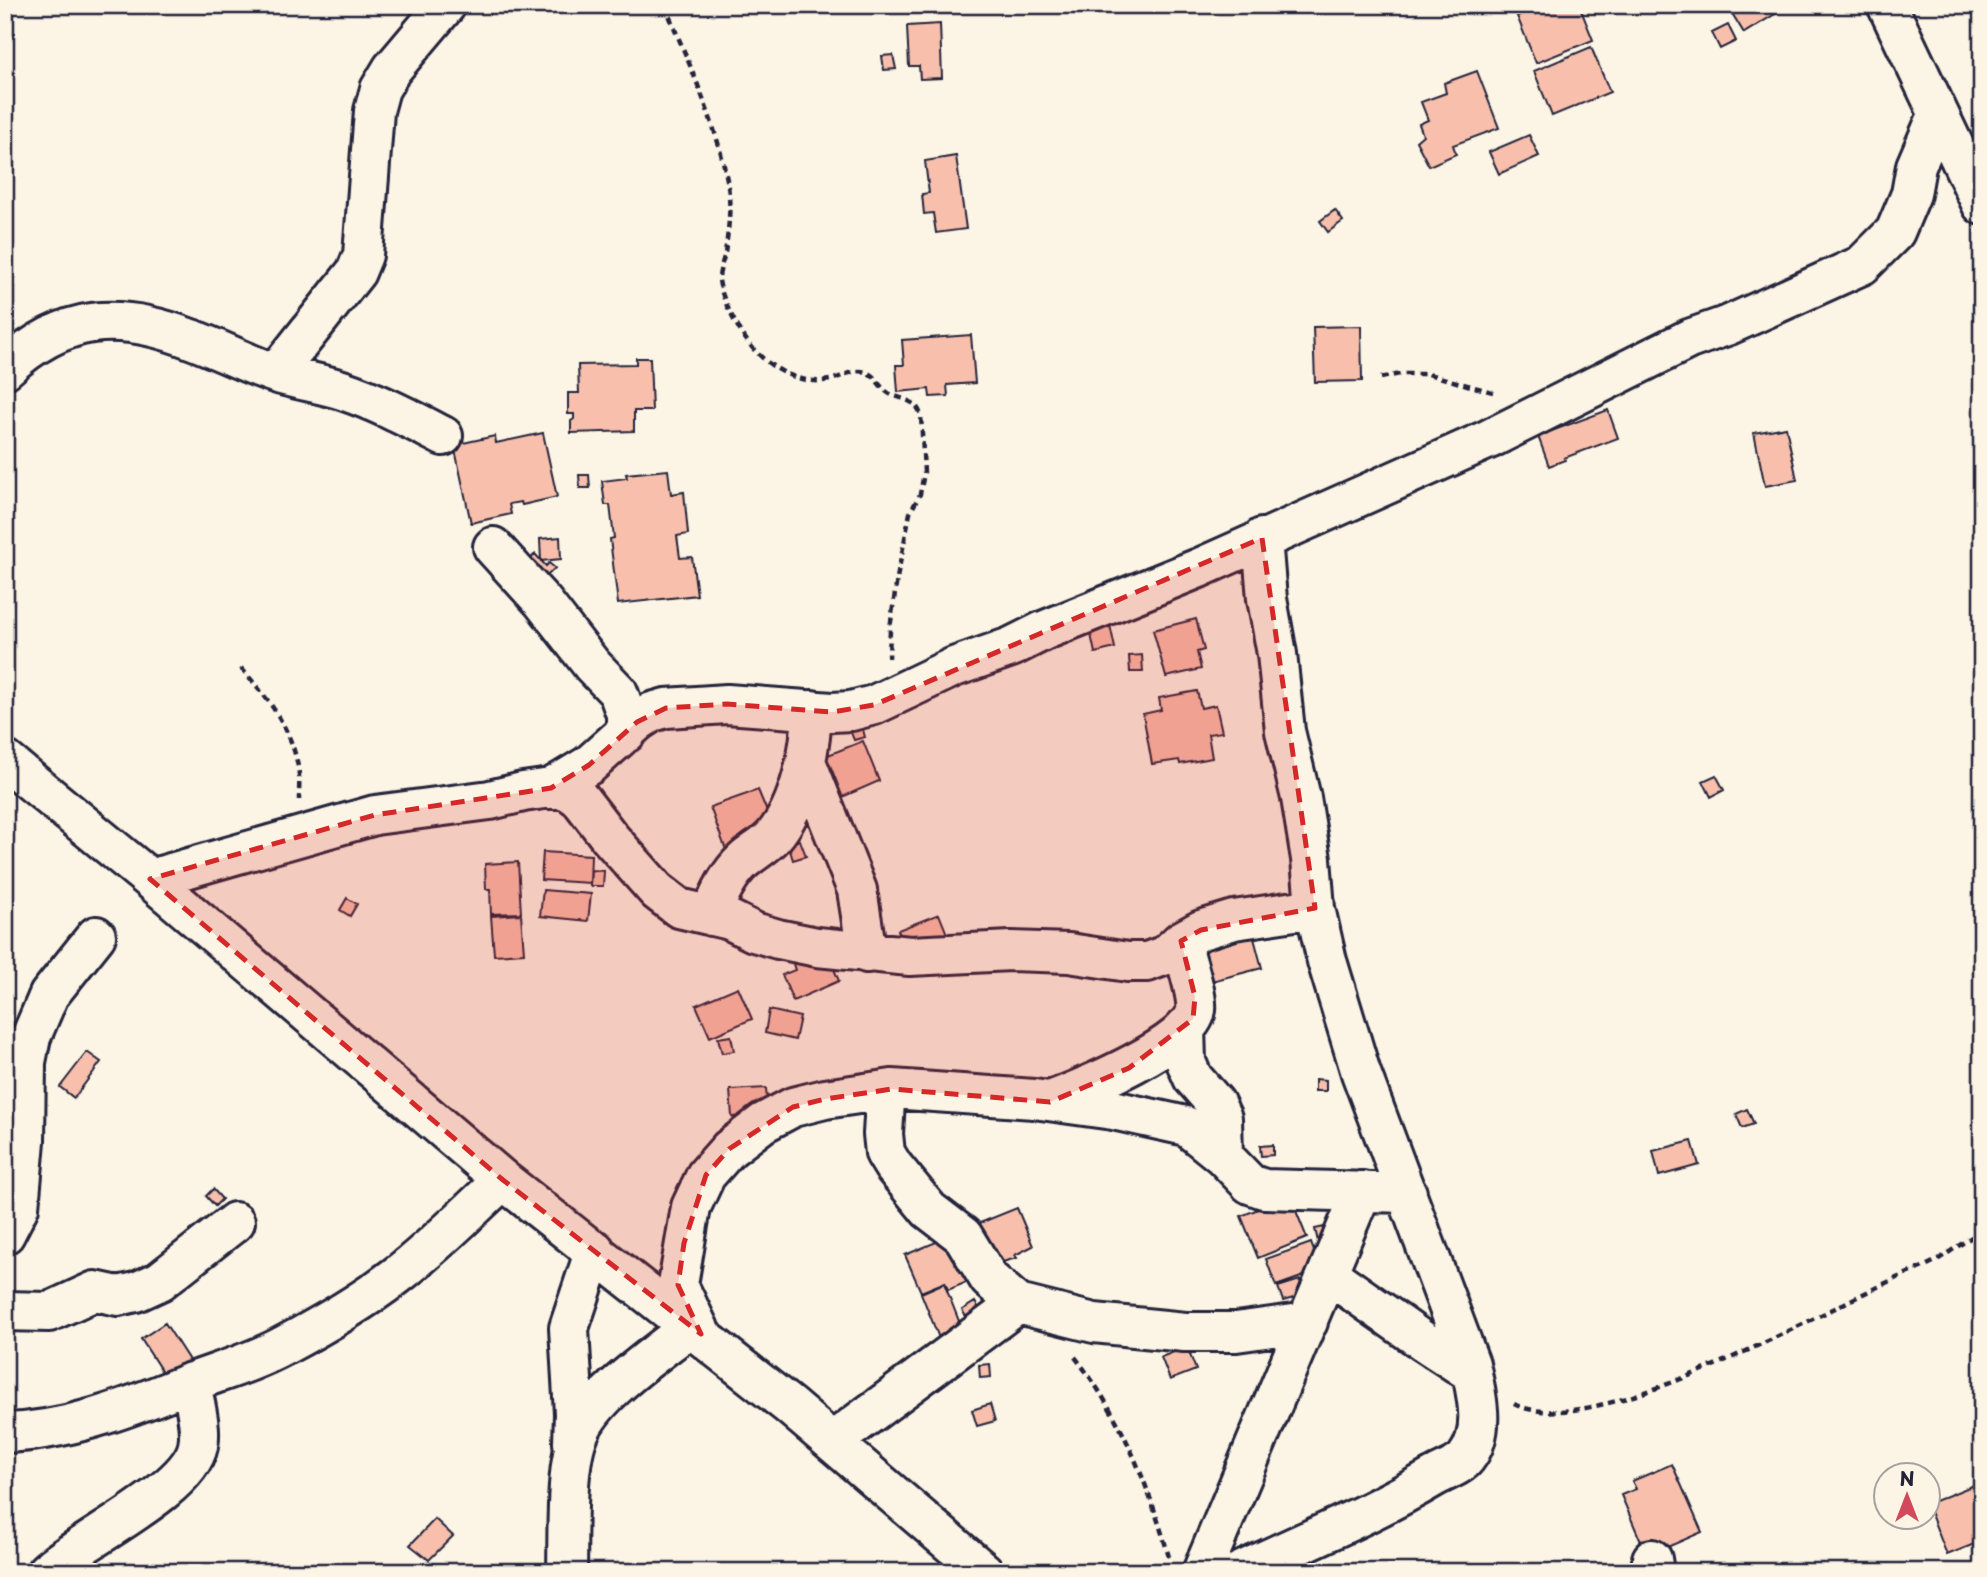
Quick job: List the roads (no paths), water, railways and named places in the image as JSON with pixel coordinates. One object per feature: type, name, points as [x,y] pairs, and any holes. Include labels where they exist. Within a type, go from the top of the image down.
[{"type":"street","points":[[276,373],[356,272],[363,254],[373,122],[380,89],[391,69],[446,5]]},
{"type":"street","points":[[1887,5],[1982,205]]},
{"type":"street","points":[[551,788],[589,765],[652,712],[666,708],[727,704],[851,711],[889,698],[954,667],[1012,647],[1043,631],[1199,568],[1489,439],[1689,340],[1862,265],[1895,232],[1911,194],[1916,166],[1938,114]]},
{"type":"street","points":[[5,369],[43,339],[80,323],[116,320],[167,330],[276,373],[368,399],[443,436]]},
{"type":"street","points":[[1240,1572],[1382,1507],[1465,1459],[1478,1433],[1477,1398],[1471,1368],[1361,1073],[1327,961],[1315,908],[1311,859],[1301,798],[1285,731],[1277,654],[1267,599],[1262,538]]},
{"type":"street","points":[[493,547],[618,692],[626,714],[626,733]]},
{"type":"street","points":[[711,916],[727,881],[742,862],[771,839],[785,819],[807,764],[812,710]]},
{"type":"street","points":[[5,760],[150,879],[503,1180],[696,1331],[832,1442],[984,1572]]},
{"type":"street","points":[[807,764],[857,890],[867,953]]},
{"type":"street","points":[[150,879],[375,815],[490,800],[551,788],[567,790],[580,799],[657,891],[678,908],[730,920],[754,932],[778,939],[817,947],[911,956],[1012,951],[1069,953],[1128,962],[1147,962],[1166,955],[1181,941],[1201,930],[1234,920],[1315,908]]},
{"type":"street","points":[[5,1234],[19,1206],[25,1141],[26,1062],[30,1037],[49,995],[96,936]]},
{"type":"street","points":[[1050,1101],[1129,1068],[1162,1047],[1193,1019],[1196,1010],[1181,941]]},
{"type":"street","points":[[1185,1027],[1186,1062],[1193,1078],[1215,1103],[1222,1118],[1223,1156]]},
{"type":"street","points":[[696,1331],[678,1284],[691,1206],[706,1175],[729,1149],[763,1123],[793,1107],[825,1099],[892,1089],[1050,1101],[1113,1110],[1186,1126],[1223,1156],[1250,1184],[1264,1189],[1407,1193]]},
{"type":"street","points":[[892,1089],[885,1101],[885,1153],[929,1210],[963,1236],[989,1279],[1018,1304],[1094,1323],[1185,1332],[1237,1332],[1308,1322]]},
{"type":"street","points":[[5,1433],[32,1432],[77,1423],[128,1408],[191,1382],[239,1367],[283,1347],[396,1276],[503,1180]]},
{"type":"street","points":[[1187,1567],[1308,1322],[1362,1191]]},
{"type":"street","points":[[5,1311],[49,1312],[95,1291],[118,1296],[136,1292],[160,1280],[235,1222]]},
{"type":"street","points":[[567,1572],[574,1414],[569,1328],[595,1250]]},
{"type":"street","points":[[1328,1274],[1423,1341],[1471,1368]]},
{"type":"street","points":[[832,1442],[1018,1304]]},
{"type":"street","points":[[572,1458],[579,1433],[588,1415],[606,1395],[696,1331]]},
{"type":"street","points":[[46,1572],[63,1557],[158,1496],[180,1475],[198,1448],[191,1382]]}]
